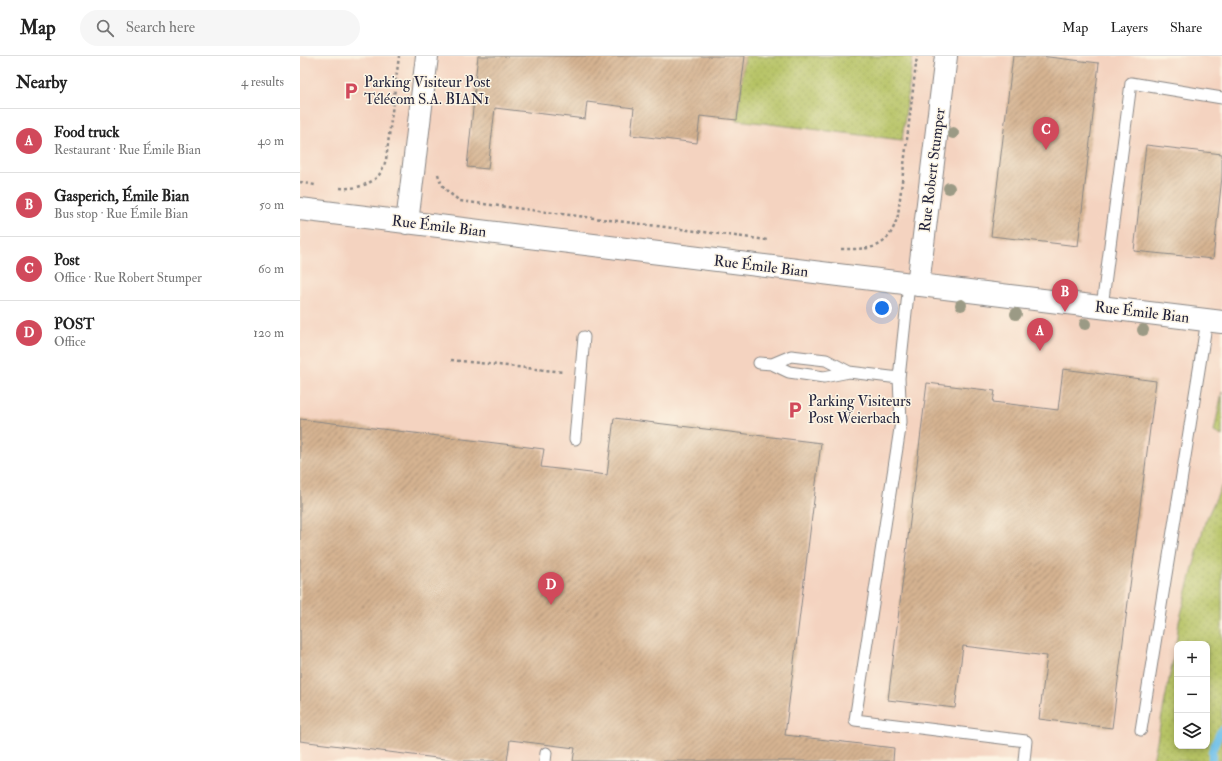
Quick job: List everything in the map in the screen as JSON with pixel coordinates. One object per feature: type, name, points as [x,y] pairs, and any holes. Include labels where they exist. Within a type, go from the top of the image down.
[{"type":"street","points":[[407,223],[427,56]]},
{"type":"street","name":"Rue Robert Stumper","points":[[914,284],[946,56]]},
{"type":"street","name":"Rue Émile Bian","points":[[300,209],[1215,321]]},
{"type":"lane","points":[[1102,307],[1131,83],[1222,98]]},
{"type":"lane","points":[[914,284],[899,378],[901,422],[855,720],[1026,741],[1024,761]]},
{"type":"lane","points":[[1141,730],[1215,321]]},
{"type":"lane","points":[[575,439],[584,337]]},
{"type":"lane","points":[[772,364],[791,356],[826,360],[849,372]]},
{"type":"lane","points":[[759,363],[772,364],[789,372],[824,377],[849,372],[899,378]]},
{"type":"path","points":[[334,188],[348,188],[366,185],[380,174],[386,160],[399,56]]},
{"type":"path","points":[[841,249],[861,249],[878,246],[888,238],[894,228],[898,216],[917,56]]},
{"type":"path","points":[[437,171],[441,184],[449,193],[460,201],[770,240]]},
{"type":"path","points":[[300,182],[322,186]]},
{"type":"path","points":[[451,360],[581,374]]},
{"type":"shaded area","points":[[300,56],[1222,56],[1222,392],[1214,432],[1222,436],[1222,485],[1205,522],[1179,622],[1176,641],[1174,641],[1174,654],[1153,761],[300,761]]},
{"type":"green space","points":[[745,56],[913,56],[902,140],[737,120]]},
{"type":"green space","points":[[1222,392],[1222,436],[1214,432]]},
{"type":"green space","points":[[1222,485],[1222,761],[1153,761],[1174,654],[1174,749],[1210,749],[1210,641],[1176,641],[1179,622],[1205,522]]},
{"type":"building","points":[[478,56],[745,56],[737,120],[700,116],[697,143],[631,135],[634,108],[587,102],[585,119],[495,108],[488,169],[467,167]]},
{"type":"building","points":[[1013,56],[1040,56],[1099,63],[1078,246],[991,236]]},
{"type":"building","points":[[1146,145],[1222,154],[1222,177],[1213,259],[1134,251]]},
{"type":"building","points":[[1063,369],[1156,381],[1112,728],[1039,719],[1047,656],[963,646],[955,708],[888,700],[927,383],[995,391],[993,402],[1058,410]]},
{"type":"building","points":[[614,418],[821,443],[785,735],[894,748],[893,761],[573,761],[575,748],[510,740],[507,761],[461,761],[300,741],[300,419],[544,449],[541,467],[607,475]]},
{"type":"waterway","points":[[1212,761],[1212,751],[1222,730]]},
{"type":"place","name":"Parking Visiteur Post Télécom S.A. BIAN1","points":[[351,91]]},
{"type":"place","name":"Post","points":[[1046,150]]},
{"type":"place","name":"Gasperich, Émile Bian","points":[[1065,312]]},
{"type":"place","name":"Food truck","points":[[1040,351]]},
{"type":"place","name":"Parking Visiteurs Post Weierbach","points":[[795,410]]},
{"type":"place","name":"POST","points":[[551,605]]}]
